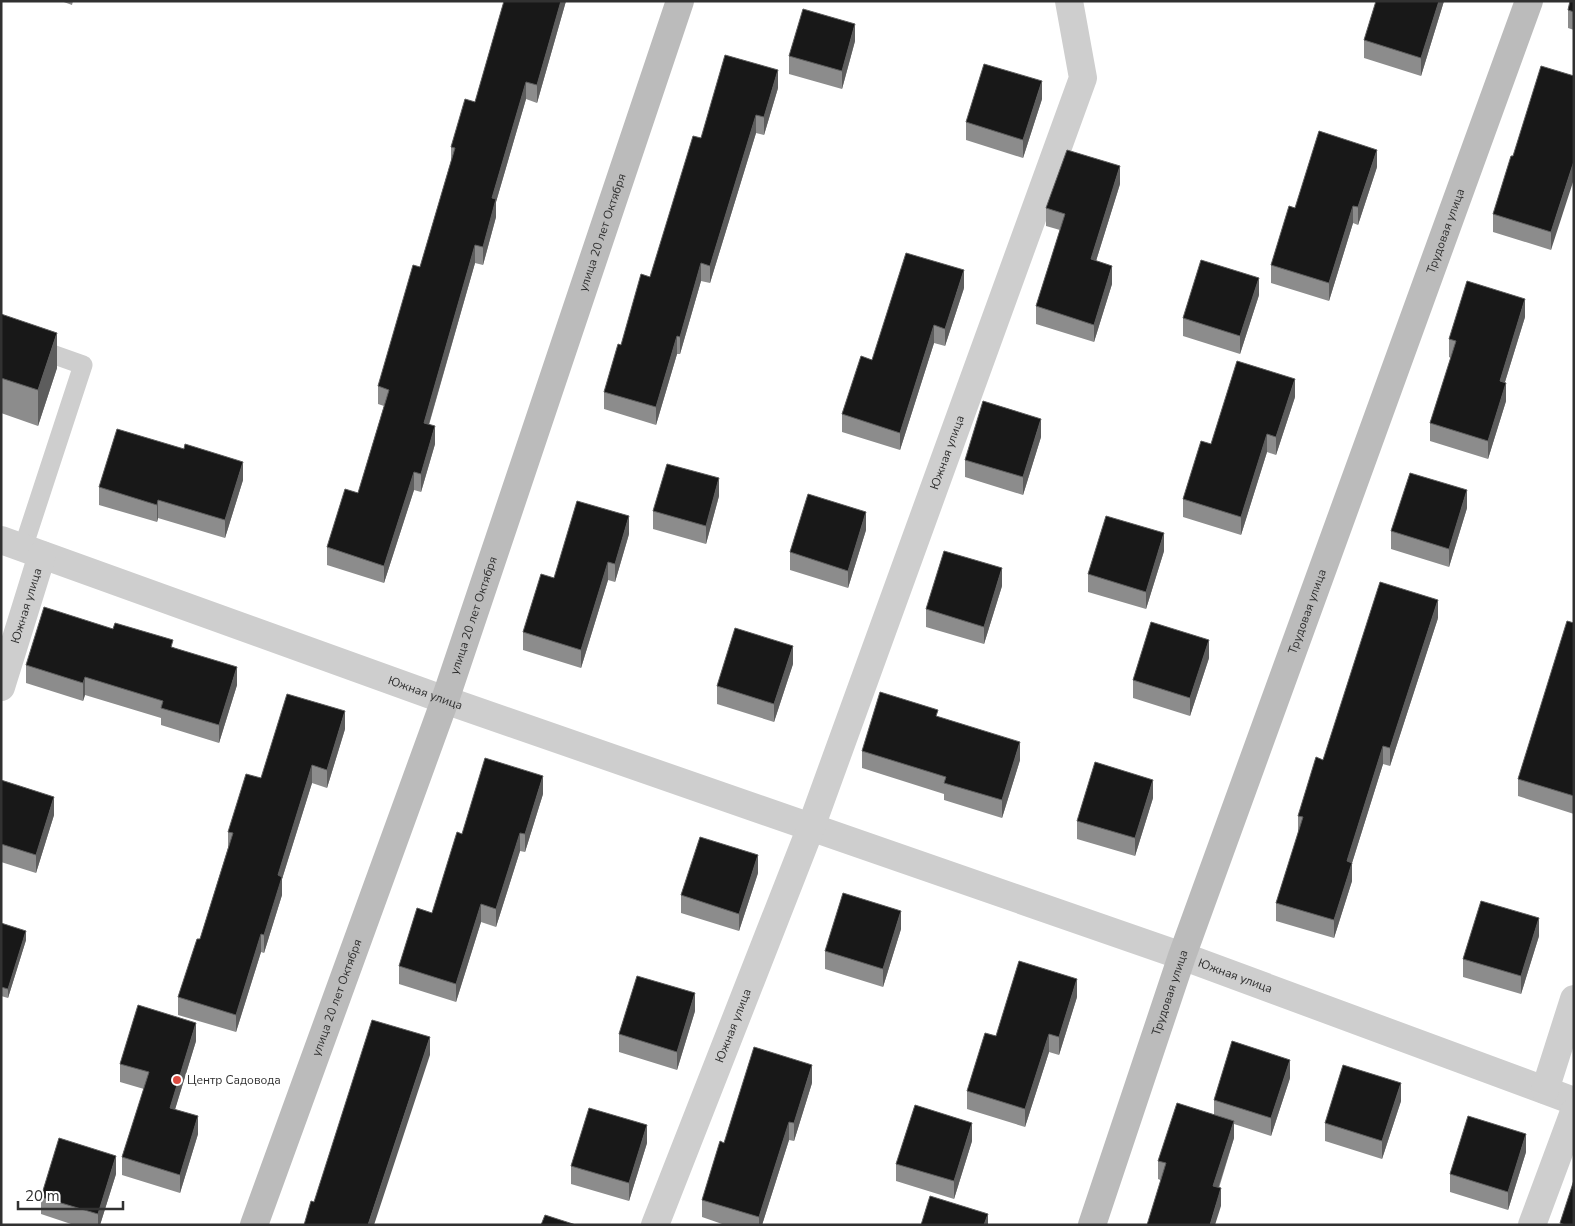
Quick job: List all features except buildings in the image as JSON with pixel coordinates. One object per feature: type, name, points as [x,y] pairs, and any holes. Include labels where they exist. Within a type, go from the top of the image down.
[{"type":"main road","name":"улица 20 лет Октября","points":[[254,1225],[445,700],[680,1]]},
{"type":"main road","name":"Трудовая улица","points":[[1092,1225],[1182,956],[1529,1]]},
{"type":"street","name":"Южная улица","points":[[655,1225],[811,827],[1082,78],[1069,1]]},
{"type":"street","name":"Южная улица","points":[[1,687],[22,547],[445,700],[1182,956],[1574,1101]]},
{"type":"street","points":[[1544,1090],[1574,999]]},
{"type":"street","points":[[1532,1225],[1574,1112]]},
{"type":"lane","points":[[1,336],[83,365],[22,547]]},
{"type":"place","name":"Центр Садовода","points":[[177,1080]]}]
